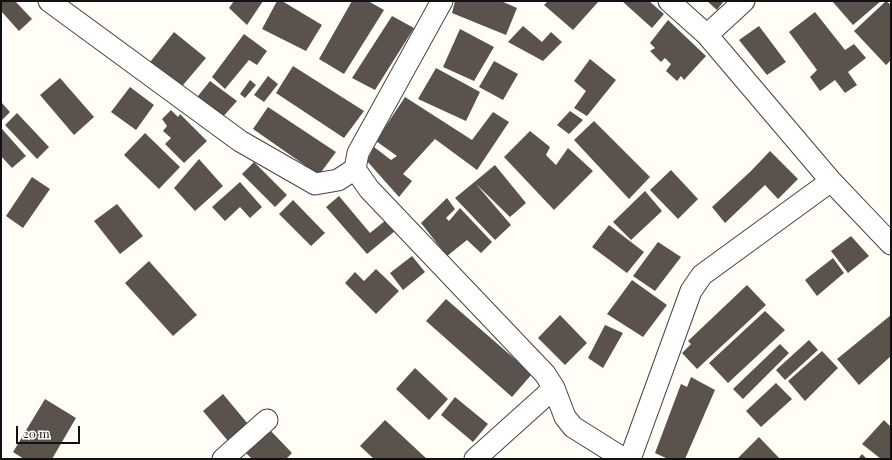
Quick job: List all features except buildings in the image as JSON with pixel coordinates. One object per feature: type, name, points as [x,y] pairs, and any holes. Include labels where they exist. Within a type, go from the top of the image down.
[{"type":"street","points":[[49,1],[240,141],[315,184],[338,180],[355,169],[358,153],[442,1]]},
{"type":"street","points":[[669,1],[707,35],[831,180],[891,244]]},
{"type":"street","points":[[707,35],[744,1]]},
{"type":"street","points":[[355,169],[370,189],[545,374],[554,388],[565,417],[574,427],[624,459]]},
{"type":"street","points":[[630,459],[690,291],[702,275],[831,180]]},
{"type":"street","points":[[475,459],[554,388]]},
{"type":"street","points":[[224,459],[267,420]]}]
